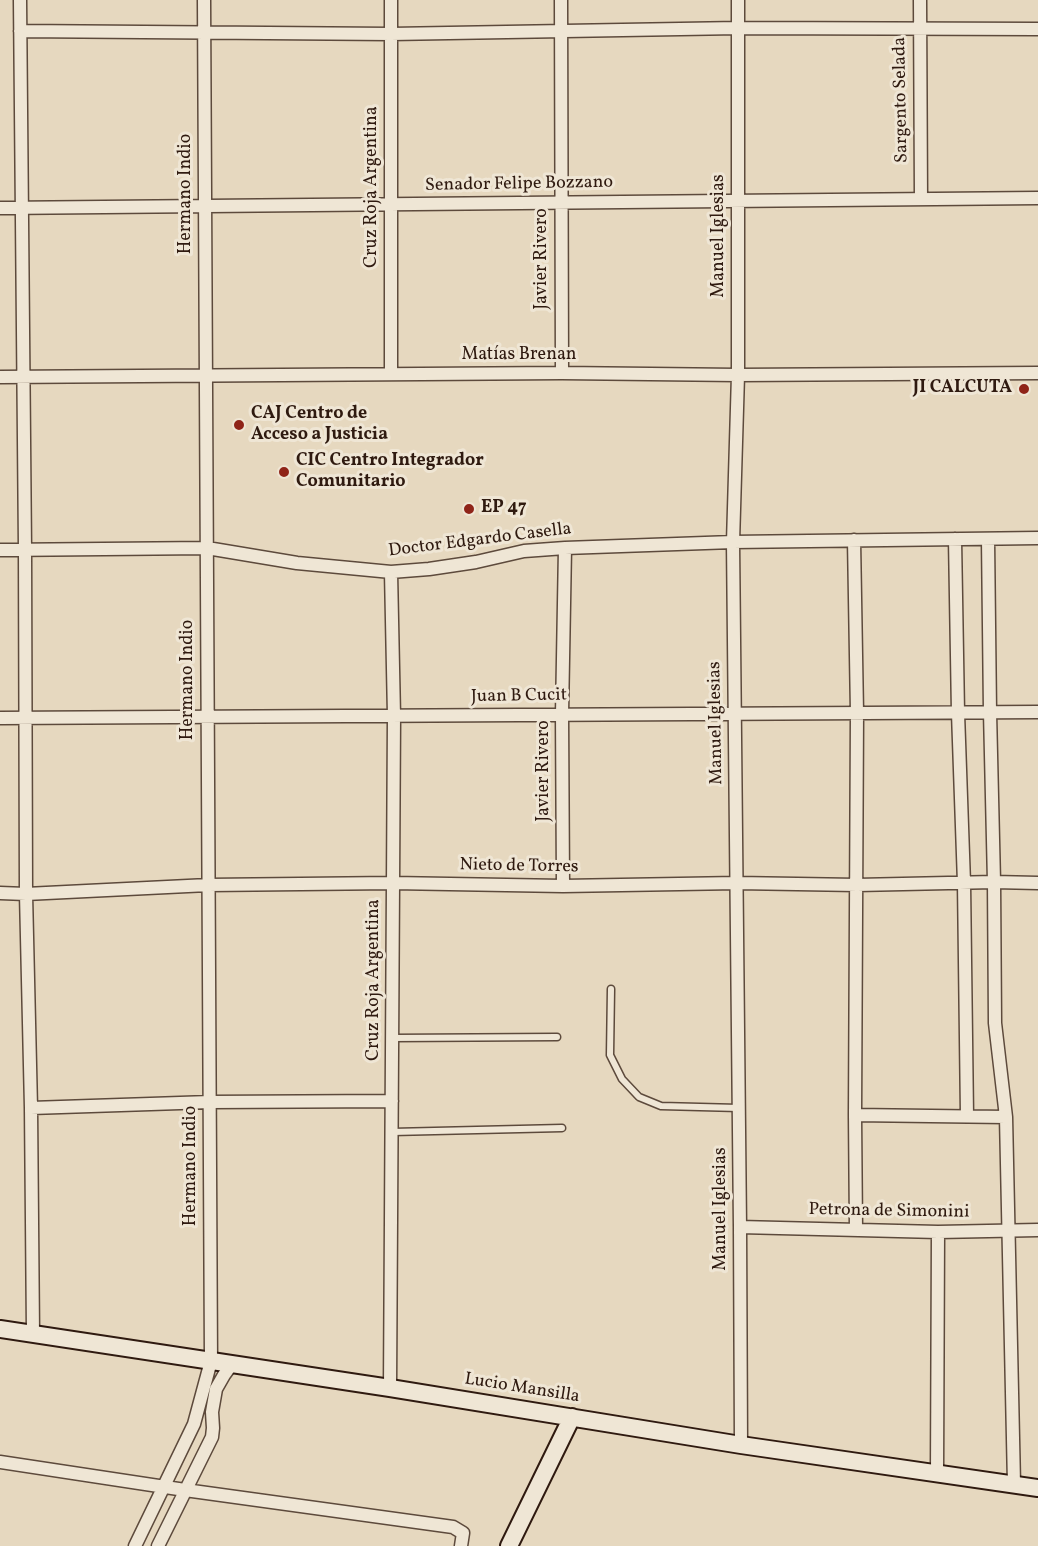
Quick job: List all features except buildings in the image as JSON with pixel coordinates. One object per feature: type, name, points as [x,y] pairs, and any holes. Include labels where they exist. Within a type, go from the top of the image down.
[{"type":"main road","name":"Lucio Mansilla","points":[[0,1329],[390,1388],[741,1445],[1038,1488]]},
{"type":"main road","points":[[509,1546],[572,1417]]},
{"type":"street","points":[[20,0],[26,894],[33,1334]]},
{"type":"street","name":"Hermano Indio","points":[[135,1546],[194,1424],[211,1361],[204,0]]},
{"type":"street","name":"Cruz Roja Argentina","points":[[391,0],[391,374]]},
{"type":"street","name":"Javier Rivero","points":[[561,0],[562,373]]},
{"type":"street","name":"Manuel Iglesias","points":[[738,0],[738,375],[734,542],[741,1445]]},
{"type":"street","name":"Sargento Selada","points":[[920,0],[921,199]]},
{"type":"street","points":[[20,31],[391,34],[738,28],[1038,30]]},
{"type":"street","name":"Senador Felipe Bozzano","points":[[0,208],[1038,198]]},
{"type":"street","name":"Matías Brenan","points":[[0,377],[1038,372]]},
{"type":"street","name":"Doctor Edgardo Casella","points":[[0,550],[207,548],[297,563],[391,572],[476,562],[524,551],[564,548],[734,542],[1038,538]]},
{"type":"street","points":[[955,539],[964,884],[967,1116]]},
{"type":"street","points":[[988,539],[995,1023],[1006,1117],[1014,1484]]},
{"type":"street","points":[[854,540],[857,713],[856,1230]]},
{"type":"street","name":"Javier Rivero","points":[[563,886],[564,548]]},
{"type":"street","name":"Cruz Roja Argentina","points":[[390,1388],[394,716],[391,572]]},
{"type":"street","name":"Juan B Cucit","points":[[0,718],[1038,712]]},
{"type":"street","name":"Nieto de Torres","points":[[0,893],[26,894],[208,885],[393,883],[563,886],[737,883],[857,885],[1038,883]]},
{"type":"street","points":[[31,1108],[210,1102],[392,1101]]},
{"type":"street","points":[[855,1115],[1006,1117]]},
{"type":"street","name":"Petrona de Simonini","points":[[740,1227],[938,1232],[1038,1230]]},
{"type":"street","points":[[937,1473],[938,1232]]},
{"type":"street","points":[[158,1546],[212,1437],[212,1412],[216,1389],[232,1364]]},
{"type":"street","points":[[0,1462],[453,1527],[463,1533],[461,1546]]},
{"type":"lane","points":[[611,989],[610,1054],[622,1079],[639,1097],[661,1106],[739,1108]]},
{"type":"lane","points":[[392,1038],[557,1037]]},
{"type":"lane","points":[[392,1132],[562,1128]]},
{"type":"place","name":"JI CALCUTA","points":[[1024,389]]},
{"type":"place","name":"CAJ Centro de Acceso a Justicia","points":[[239,425]]},
{"type":"place","name":"CIC Centro Integrador Comunitario","points":[[284,472]]},
{"type":"place","name":"EP 47","points":[[469,509]]}]
